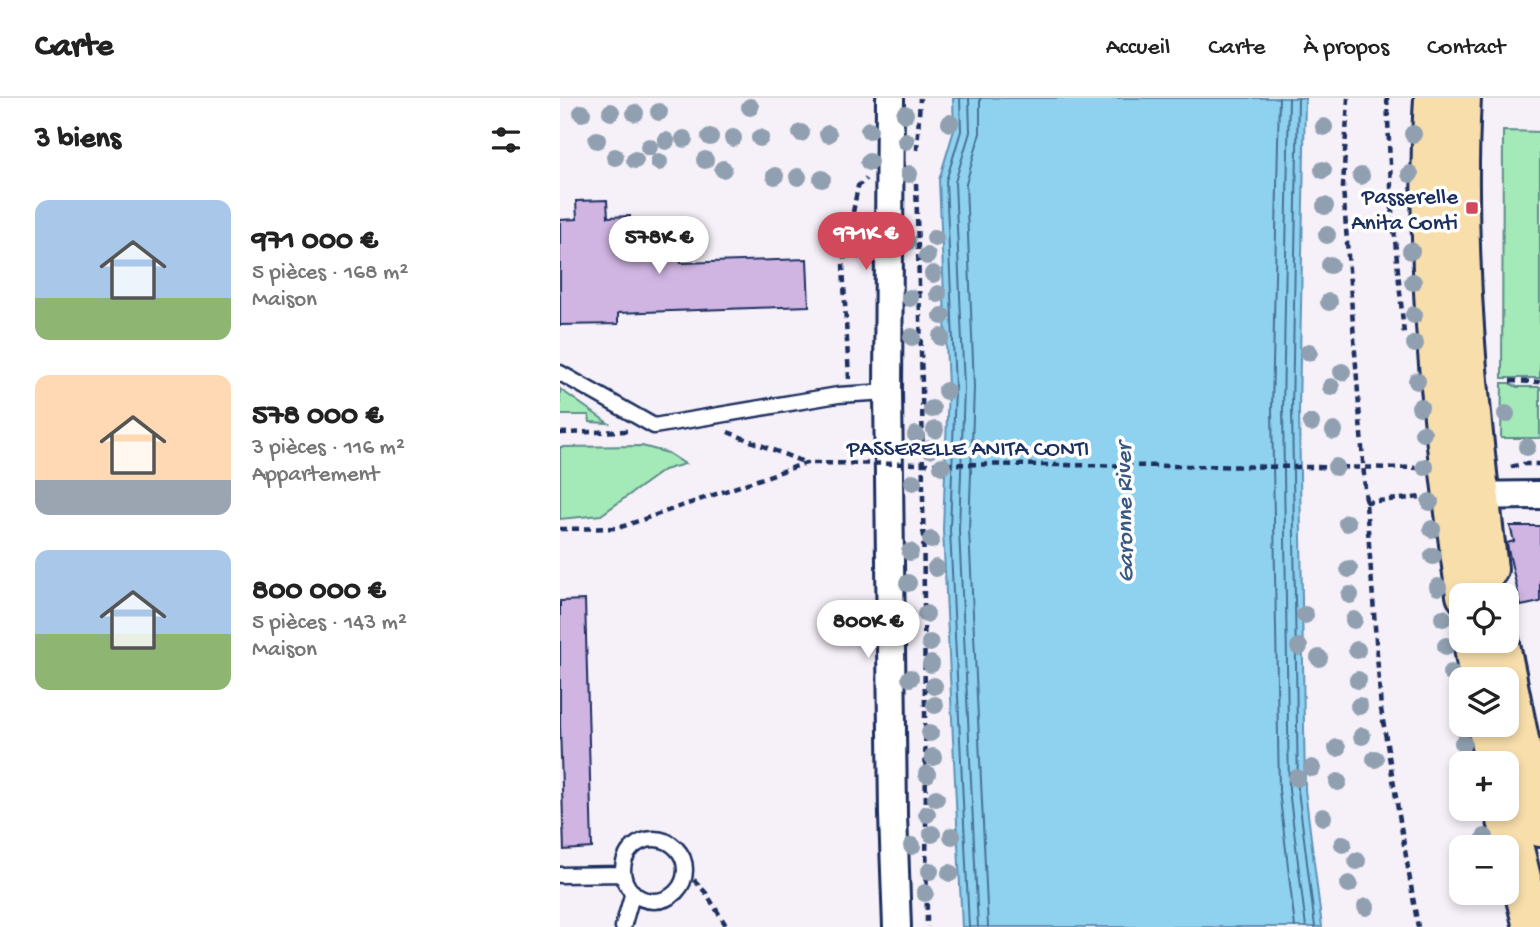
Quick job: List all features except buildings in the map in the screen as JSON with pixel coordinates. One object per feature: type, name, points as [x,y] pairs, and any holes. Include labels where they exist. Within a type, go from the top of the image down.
[{"type":"main road","points":[[1434,98],[1430,155],[1436,327],[1448,489],[1464,583]]},
{"type":"main road","points":[[1461,98],[1458,154],[1463,331],[1448,489],[1487,583]]},
{"type":"main road","points":[[1518,737],[1540,827]]},
{"type":"main road","points":[[1507,821],[1533,927]]},
{"type":"street","points":[[890,98],[903,157],[888,392],[893,816],[897,927]]},
{"type":"street","points":[[1448,489],[1540,495]]},
{"type":"lane","points":[[560,373],[654,426],[850,394],[888,392]]},
{"type":"lane","points":[[653,838],[664,840],[676,847],[683,856],[686,871],[681,887],[673,895],[652,901],[633,892],[623,874],[623,865],[631,848],[653,838]]},
{"type":"lane","points":[[560,875],[623,874]]},
{"type":"lane","points":[[623,927],[633,892]]},
{"type":"path","points":[[850,394],[843,265],[859,186],[903,157],[920,98]]},
{"type":"path","points":[[1348,98],[1343,187],[1381,709],[1418,927]]},
{"type":"path","points":[[1387,98],[1392,208],[1404,340]]},
{"type":"path","points":[[916,174],[922,385],[927,927]]},
{"type":"path","points":[[1510,381],[1540,382]]},
{"type":"path","points":[[560,433],[620,432],[654,426]]},
{"type":"path","points":[[727,432],[806,463]]},
{"type":"path","name":"PASSERELLE ANITA CONTI","points":[[560,529],[618,528],[806,463],[1448,489]]},
{"type":"path","points":[[1511,467],[1540,464]]},
{"type":"path","points":[[1365,502],[1448,489]]},
{"type":"path","points":[[686,871],[706,892],[727,927]]},
{"type":"green space","points":[[1503,131],[1540,132],[1540,378],[1502,378]]},
{"type":"green space","points":[[1502,383],[1517,387],[1540,387],[1540,438],[1501,438]]},
{"type":"green space","points":[[560,389],[608,423],[590,422],[589,415],[560,415]]},
{"type":"green space","points":[[642,446],[668,453],[685,464],[664,470],[601,515],[560,519],[560,447]]},
{"type":"water","name":"Garonne River","points":[[953,98],[1305,98],[1299,410],[1305,790],[1322,927],[962,927],[943,530],[948,387],[939,180],[954,130]]},
{"type":"place","name":"Passerelle Anita Conti","points":[[1472,208]]}]
